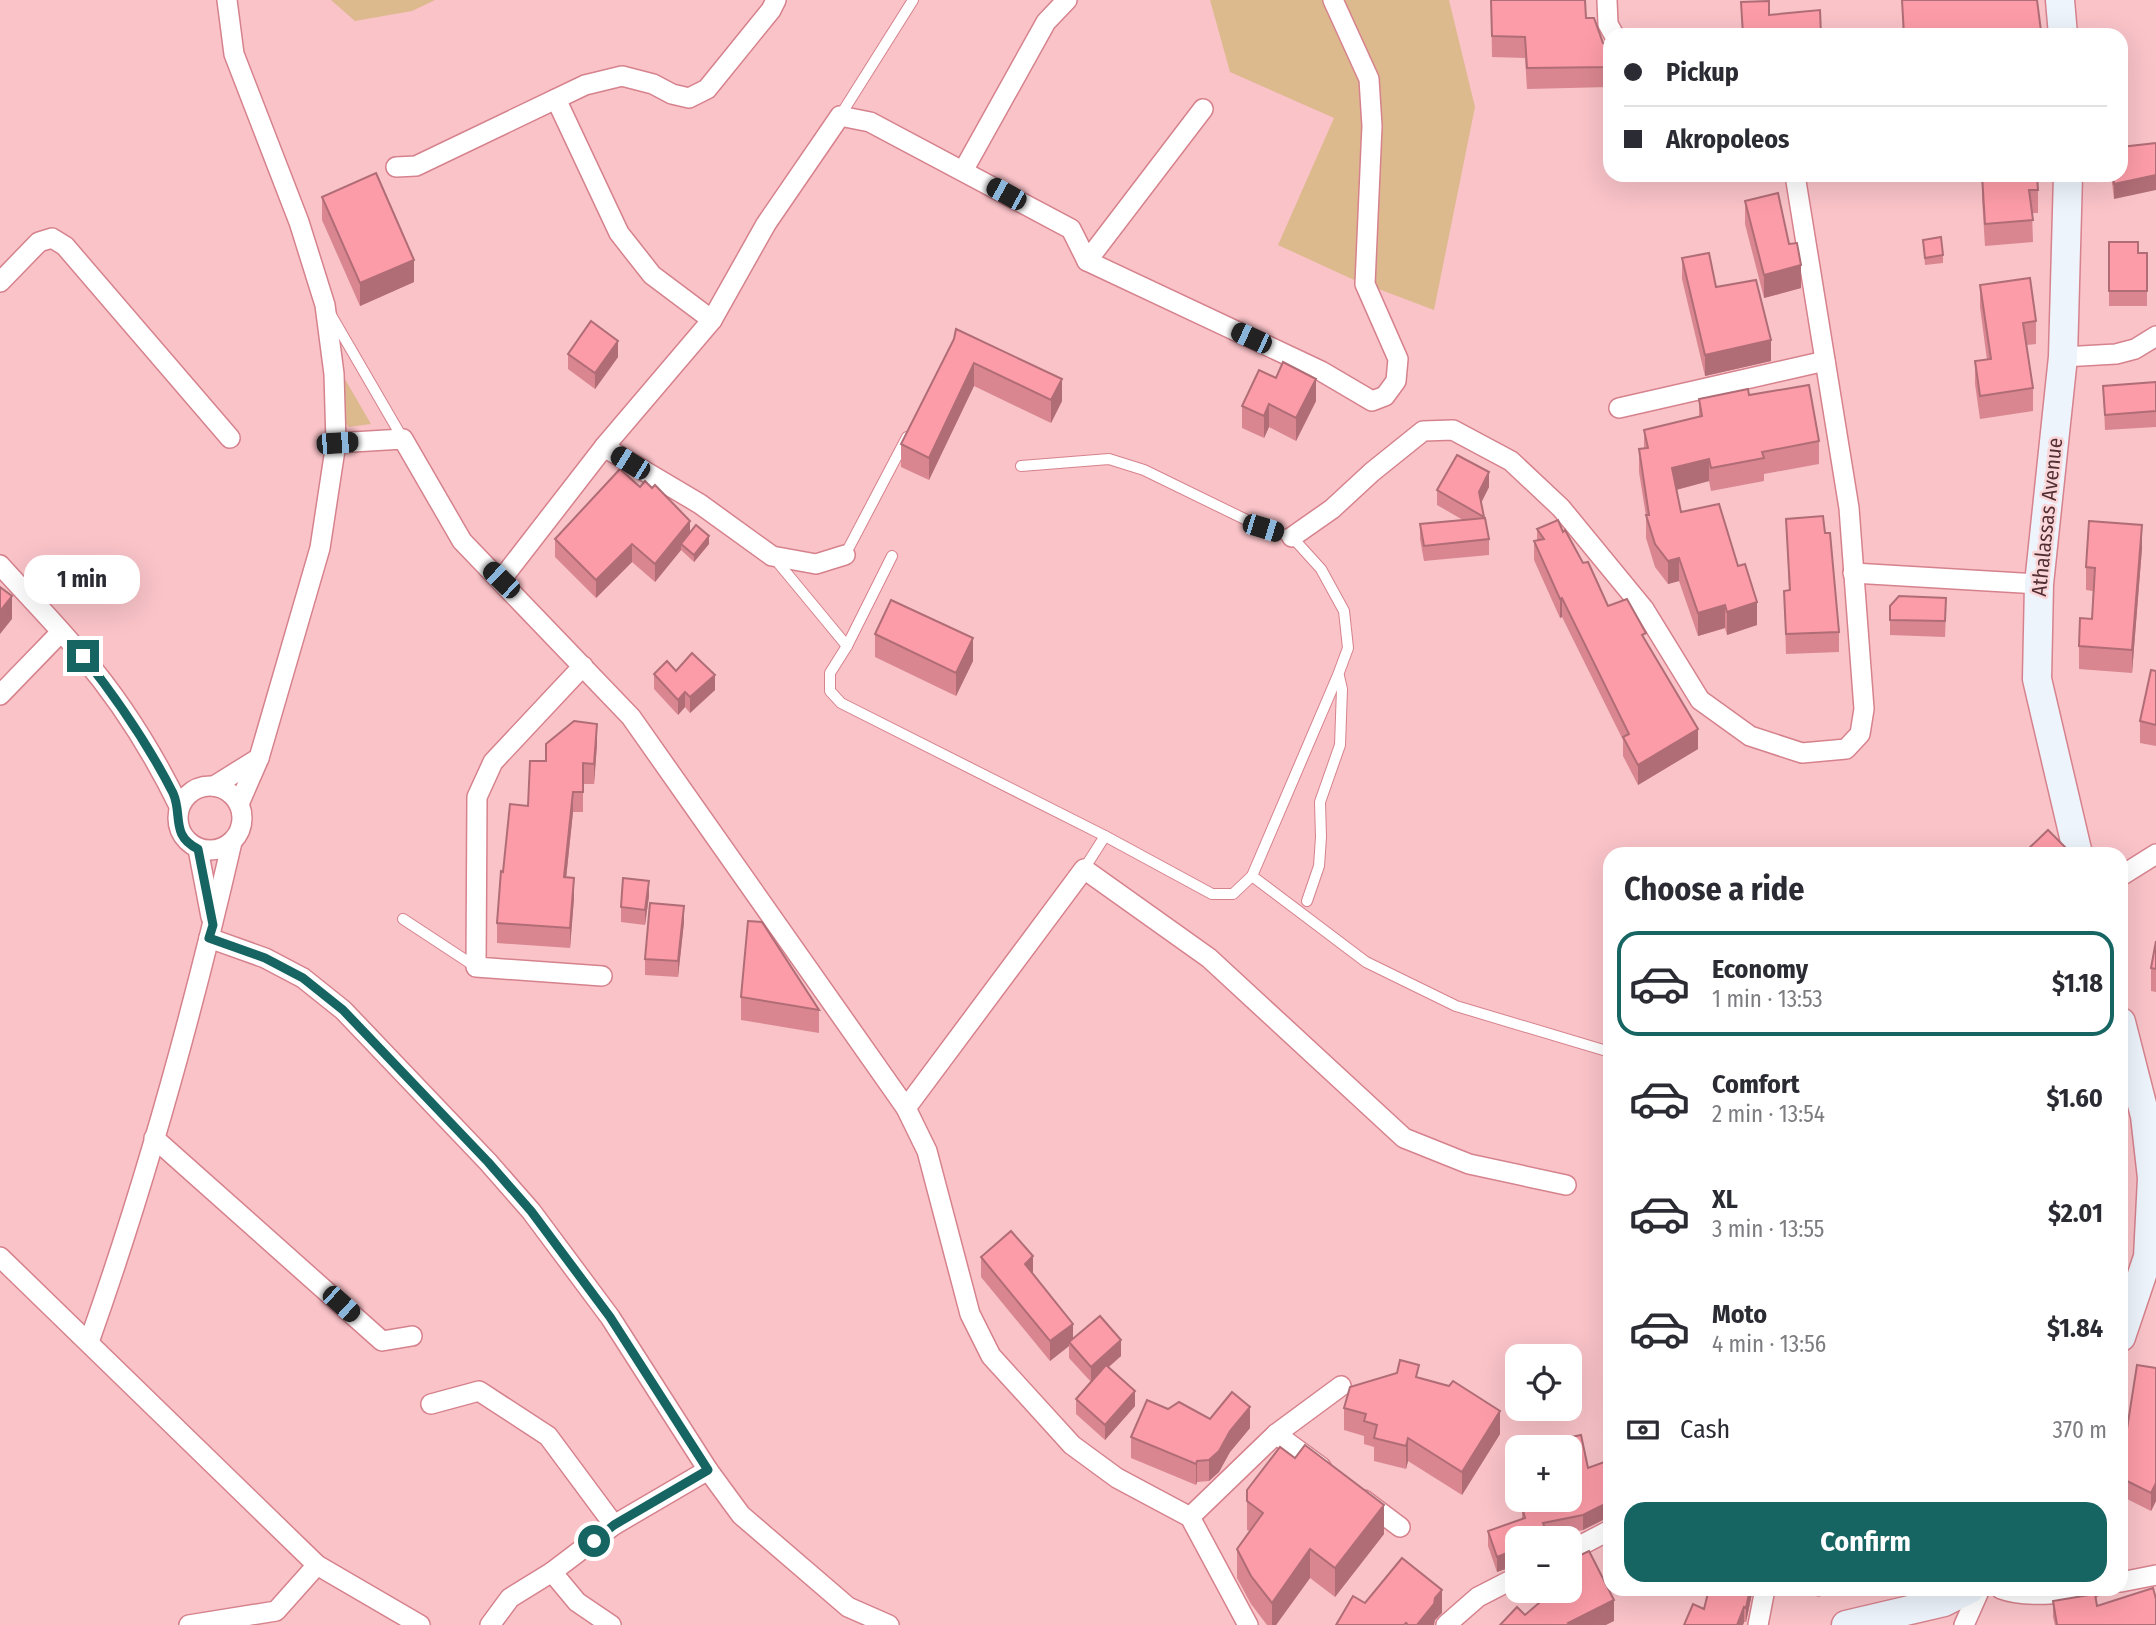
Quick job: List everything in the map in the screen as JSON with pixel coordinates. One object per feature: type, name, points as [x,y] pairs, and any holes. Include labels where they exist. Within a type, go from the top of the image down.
[{"type":"main road","points":[[2060,0],[2062,28]]},
{"type":"main road","name":"Athalassas Avenue","points":[[2068,182],[2063,357],[2039,584],[2037,679],[2076,847]]},
{"type":"main road","points":[[2128,1049],[2145,1116],[2152,1178],[2148,1257],[2128,1316]]},
{"type":"main road","points":[[1846,1625],[1944,1602],[1956,1596]]},
{"type":"street","points":[[227,0],[234,54],[299,222],[325,305],[334,374],[337,443],[320,548],[259,758],[239,804]]},
{"type":"street","points":[[396,167],[416,166],[585,85],[622,76],[689,98],[706,89],[771,10],[776,0]]},
{"type":"street","points":[[963,171],[1046,22],[1067,0]]},
{"type":"street","points":[[501,580],[604,447],[712,320],[766,224],[840,116],[870,122],[1071,229],[1087,261],[1321,371],[1372,401],[1385,396],[1396,381],[1398,359],[1365,284],[1371,126],[1369,79],[1333,0]]},
{"type":"street","points":[[1607,0],[1610,28]]},
{"type":"street","points":[[556,99],[620,233],[652,275],[712,320]]},
{"type":"street","points":[[1087,261],[1203,109]]},
{"type":"street","points":[[1292,537],[1332,509],[1423,431],[1452,430],[1511,461],[1561,508],[1644,609],[1700,701],[1750,736],[1802,753],[1846,749],[1860,734],[1864,709],[1849,508],[1796,182]]},
{"type":"street","points":[[0,282],[39,242],[52,237],[65,246],[230,438]]},
{"type":"street","points":[[2063,357],[2116,354],[2135,349],[2156,336]]},
{"type":"street","points":[[1619,408],[1825,361]]},
{"type":"street","points":[[337,443],[403,439],[462,541],[631,717],[906,1108],[927,1151],[970,1314],[991,1356],[1072,1445],[1117,1478],[1190,1517],[1248,1625]]},
{"type":"street","points":[[604,447],[700,504],[772,556],[816,564],[845,555]]},
{"type":"street","points":[[0,565],[83,656],[121,706],[156,760],[179,806]]},
{"type":"street","points":[[1853,573],[2039,584]]},
{"type":"street","points":[[0,695],[61,632]]},
{"type":"street","points":[[583,666],[493,762],[477,797],[476,967],[603,976]]},
{"type":"street","points":[[214,786],[259,758]]},
{"type":"street","points":[[156,760],[194,790]]},
{"type":"street","points":[[204,786],[224,789],[233,795],[239,804],[242,814],[239,834],[224,848],[213,851],[198,849],[183,838],[178,828],[179,806],[194,790],[204,786]]},
{"type":"street","points":[[89,1342],[120,1256],[154,1138],[211,931],[232,842]]},
{"type":"street","points":[[198,849],[211,931]]},
{"type":"street","points":[[2128,872],[2156,854]]},
{"type":"street","points":[[906,1108],[1084,869],[1209,958],[1404,1138],[1469,1164],[1566,1185]]},
{"type":"street","points":[[211,931],[303,978],[343,1010],[531,1211],[610,1317],[708,1470],[741,1515],[848,1607],[889,1625]]},
{"type":"street","points":[[154,1138],[382,1341],[412,1336]]},
{"type":"street","points":[[0,1257],[317,1565],[420,1625]]},
{"type":"street","points":[[1190,1517],[1276,1434],[1341,1386]]},
{"type":"street","points":[[431,1405],[479,1391],[548,1436],[614,1525]]},
{"type":"street","points":[[1276,1434],[1400,1527]]},
{"type":"street","points":[[490,1625],[510,1598],[552,1572],[614,1525],[708,1470]]},
{"type":"street","points":[[1582,1545],[1603,1534]]},
{"type":"street","points":[[189,1625],[276,1611],[317,1565]]},
{"type":"street","points":[[552,1572],[577,1602],[611,1625]]},
{"type":"street","points":[[2128,1581],[2156,1575]]},
{"type":"street","points":[[1446,1625],[1478,1597],[1505,1583]]},
{"type":"street","points":[[1758,1625],[1764,1596]]},
{"type":"street","points":[[1964,1625],[1977,1596]]},
{"type":"lane","points":[[840,116],[913,0]]},
{"type":"lane","points":[[325,305],[403,439]]},
{"type":"lane","points":[[845,555],[909,432]]},
{"type":"lane","points":[[892,556],[847,646],[830,673],[830,691],[841,703],[1105,836],[1212,894],[1233,894],[1252,876],[1338,675],[1348,648],[1344,611],[1321,569],[1292,537],[1263,528],[1144,470],[1109,459],[1021,466]]},
{"type":"lane","points":[[772,556],[847,646]]},
{"type":"lane","points":[[1307,901],[1319,866],[1320,802],[1340,745],[1342,689],[1338,675]]},
{"type":"lane","points":[[1084,869],[1105,836]]},
{"type":"lane","points":[[1252,876],[1366,962],[1455,1006],[1603,1050]]},
{"type":"lane","points":[[402,919],[476,967]]},
{"type":"shaded area","points":[[331,0],[435,0],[412,11],[355,21]]},
{"type":"shaded area","points":[[1210,0],[1449,0],[1475,107],[1434,310],[1352,279],[1278,245],[1334,118],[1230,72]]},
{"type":"shaded area","points":[[339,369],[371,424],[349,427],[342,420]]},
{"type":"building","points":[[1491,0],[1585,0],[1586,18],[1594,18],[1603,43],[1603,67],[1527,68],[1525,37],[1492,36]]},
{"type":"building","points":[[1902,0],[2037,0],[2041,28],[1904,28]]},
{"type":"building","points":[[1769,1],[1769,15],[1820,10],[1821,28],[1743,28],[1741,2]]},
{"type":"building","points":[[2156,143],[2156,175],[2128,181],[2128,146]]},
{"type":"building","points":[[376,173],[414,260],[360,283],[322,197]]},
{"type":"building","points":[[1982,182],[2037,182],[2038,190],[2029,190],[2033,220],[1985,224]]},
{"type":"building","points":[[1778,193],[1789,244],[1797,243],[1801,265],[1764,275],[1745,201]]},
{"type":"building","points":[[1941,237],[1943,255],[1925,258],[1923,240]]},
{"type":"building","points":[[2109,242],[2138,242],[2138,253],[2147,253],[2147,291],[2109,291]]},
{"type":"building","points":[[1709,253],[1716,287],[1756,280],[1771,340],[1705,355],[1682,258]]},
{"type":"building","points":[[2030,278],[2036,321],[2023,323],[2033,388],[1980,396],[1975,361],[1991,359],[1980,285]]},
{"type":"building","points":[[591,321],[618,341],[595,373],[568,354]]},
{"type":"building","points":[[956,329],[1062,379],[1051,400],[974,363],[929,458],[901,444],[954,339]]},
{"type":"building","points":[[1283,362],[1316,379],[1296,418],[1269,404],[1264,416],[1242,406],[1259,370],[1276,378]]},
{"type":"building","points":[[2156,382],[2156,411],[2105,415],[2103,386]]},
{"type":"building","points":[[1809,385],[1819,441],[1762,452],[1764,458],[1711,468],[1709,459],[1672,468],[1681,512],[1719,504],[1738,566],[1745,564],[1757,602],[1727,612],[1725,605],[1698,613],[1679,558],[1668,561],[1655,544],[1646,515],[1649,515],[1639,449],[1648,448],[1644,430],[1702,416],[1699,399],[1748,389],[1749,395]]},
{"type":"building","points":[[1457,455],[1489,472],[1479,492],[1484,517],[1437,490]]},
{"type":"building","points":[[620,469],[640,487],[645,481],[652,488],[655,485],[690,521],[655,564],[632,544],[596,580],[555,539]]},
{"type":"building","points":[[1823,516],[1825,533],[1830,533],[1839,632],[1786,634],[1784,591],[1790,590],[1786,519]]},
{"type":"building","points":[[1485,518],[1489,539],[1424,546],[1420,524]]},
{"type":"building","points":[[1558,520],[1583,563],[1588,562],[1608,606],[1627,599],[1646,633],[1642,635],[1698,729],[1638,765],[1623,737],[1629,734],[1562,598],[1560,599],[1534,541],[1544,539],[1537,529]]},
{"type":"building","points":[[2089,521],[2142,525],[2132,650],[2079,646],[2080,618],[2092,619],[2095,568],[2086,567]]},
{"type":"building","points":[[696,525],[709,536],[694,555],[681,544]]},
{"type":"building","points":[[0,587],[12,596],[0,611]]},
{"type":"building","points":[[1899,596],[1946,598],[1945,621],[1890,620],[1890,606]]},
{"type":"building","points":[[891,600],[973,638],[956,673],[875,634]]},
{"type":"building","points":[[692,653],[715,675],[690,697],[685,692],[678,700],[654,674],[667,661],[676,671]]},
{"type":"building","points":[[2151,670],[2156,671],[2156,725],[2140,721]]},
{"type":"building","points":[[574,721],[597,724],[594,764],[583,763],[583,792],[573,792],[564,877],[574,878],[570,928],[497,923],[510,804],[528,806],[530,761],[546,761],[546,744]]},
{"type":"building","points":[[2048,830],[2065,847],[2030,847]]},
{"type":"building","points":[[623,878],[649,881],[645,910],[621,907]]},
{"type":"building","points":[[650,903],[684,906],[678,961],[645,959]]},
{"type":"building","points":[[748,921],[762,922],[819,1010],[741,997]]},
{"type":"building","points":[[2156,941],[2156,969],[2151,968]]},
{"type":"building","points":[[1011,1231],[1033,1256],[1025,1264],[1073,1324],[1050,1341],[981,1257]]},
{"type":"building","points":[[1100,1316],[1121,1340],[1091,1367],[1069,1342]]},
{"type":"building","points":[[1400,1360],[1419,1365],[1416,1377],[1449,1386],[1453,1381],[1500,1411],[1462,1472],[1408,1438],[1406,1446],[1374,1438],[1377,1425],[1364,1421],[1366,1414],[1344,1408],[1350,1387],[1397,1373]]},
{"type":"building","points":[[1106,1365],[1135,1391],[1105,1425],[1076,1399]]},
{"type":"building","points":[[2137,1365],[2156,1368],[2156,1483],[2151,1493],[2128,1482],[2128,1423]]},
{"type":"building","points":[[1232,1392],[1250,1407],[1230,1431],[1219,1451],[1209,1460],[1197,1461],[1196,1464],[1131,1437],[1147,1400],[1168,1409],[1179,1402],[1210,1419]]},
{"type":"building","points":[[1582,1440],[1588,1468],[1603,1463],[1603,1505],[1583,1515],[1543,1523],[1544,1526],[1505,1526],[1505,1554],[1497,1557],[1488,1531],[1525,1518],[1523,1512],[1582,1512]]},
{"type":"building","points":[[1305,1445],[1384,1505],[1335,1568],[1310,1549],[1272,1603],[1251,1576],[1237,1549],[1263,1513],[1247,1501],[1247,1490],[1280,1447],[1295,1458]]},
{"type":"building","points":[[1589,1551],[1603,1578],[1603,1596],[1612,1596],[1614,1600],[1568,1623],[1570,1625],[1500,1625],[1517,1607],[1525,1615],[1539,1603],[1582,1603],[1582,1554]]},
{"type":"building","points":[[1402,1558],[1442,1590],[1417,1625],[1336,1625],[1353,1596],[1365,1603]]},
{"type":"building","points":[[2153,1588],[2156,1599],[2156,1625],[2057,1625],[2053,1601],[2095,1596],[2097,1606]]},
{"type":"building","points":[[1707,1596],[1749,1596],[1737,1625],[1684,1625],[1693,1604],[1704,1609]]},
{"type":"route","points":[[83,656],[121,706],[156,760],[179,806],[178,828],[183,838],[198,849],[213,925],[209,938],[265,958],[303,978],[343,1010],[488,1162],[531,1211],[610,1317],[708,1470],[614,1525],[594,1541]]}]
